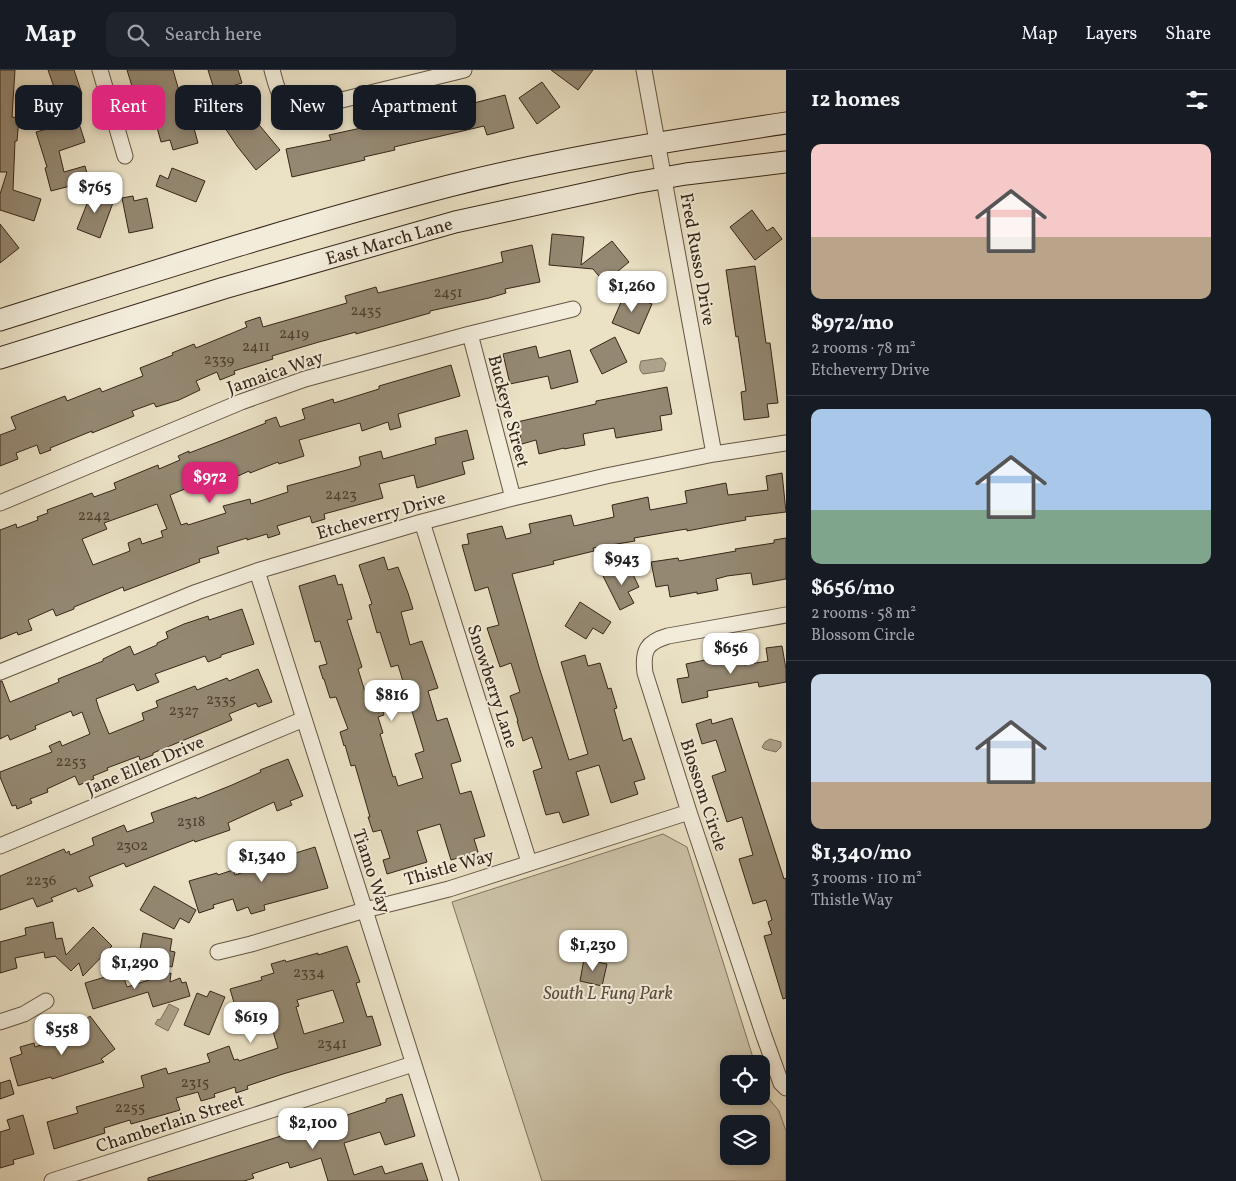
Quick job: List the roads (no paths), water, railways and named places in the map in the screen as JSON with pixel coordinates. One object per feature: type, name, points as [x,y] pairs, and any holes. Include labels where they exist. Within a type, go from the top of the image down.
[{"type":"main road","name":"East March Lane","points":[[0,320],[216,251],[451,185],[657,143],[786,123]]},
{"type":"main road","name":"East March Lane","points":[[0,358],[224,288],[454,222],[664,178],[786,162]]},
{"type":"street","points":[[100,70],[125,156]]},
{"type":"street","points":[[272,70],[279,94],[288,105],[295,109],[305,109],[464,70]]},
{"type":"street","name":"Fred Russo Drive","points":[[644,70],[714,454]]},
{"type":"street","name":"Jamaica Way","points":[[0,503],[241,402],[305,379],[470,334],[573,309]]},
{"type":"street","name":"Buckeye Street","points":[[470,334],[513,498]]},
{"type":"street","name":"Etcheverry Drive","points":[[0,672],[197,592],[422,522],[606,476],[714,454],[786,443]]},
{"type":"street","name":"Snowberry Lane","points":[[422,522],[529,862]]},
{"type":"street","name":"Tiamo Way","points":[[257,572],[451,1181]]},
{"type":"street","name":"Blossom Circle","points":[[786,614],[668,636],[656,640],[646,649],[643,659],[645,673],[689,812],[764,1036],[781,1083],[786,1088]]},
{"type":"street","name":"Jane Ellen Drive","points":[[0,846],[304,719]]},
{"type":"street","name":"Thistle Way","points":[[218,952],[365,910],[449,889],[689,812]]},
{"type":"street","points":[[0,1022],[24,1014],[46,1001]]},
{"type":"street","name":"Chamberlain Street","points":[[52,1181],[413,1064]]},
{"type":"park label","name":"South L Fung Park","points":[[608,993]]}]
